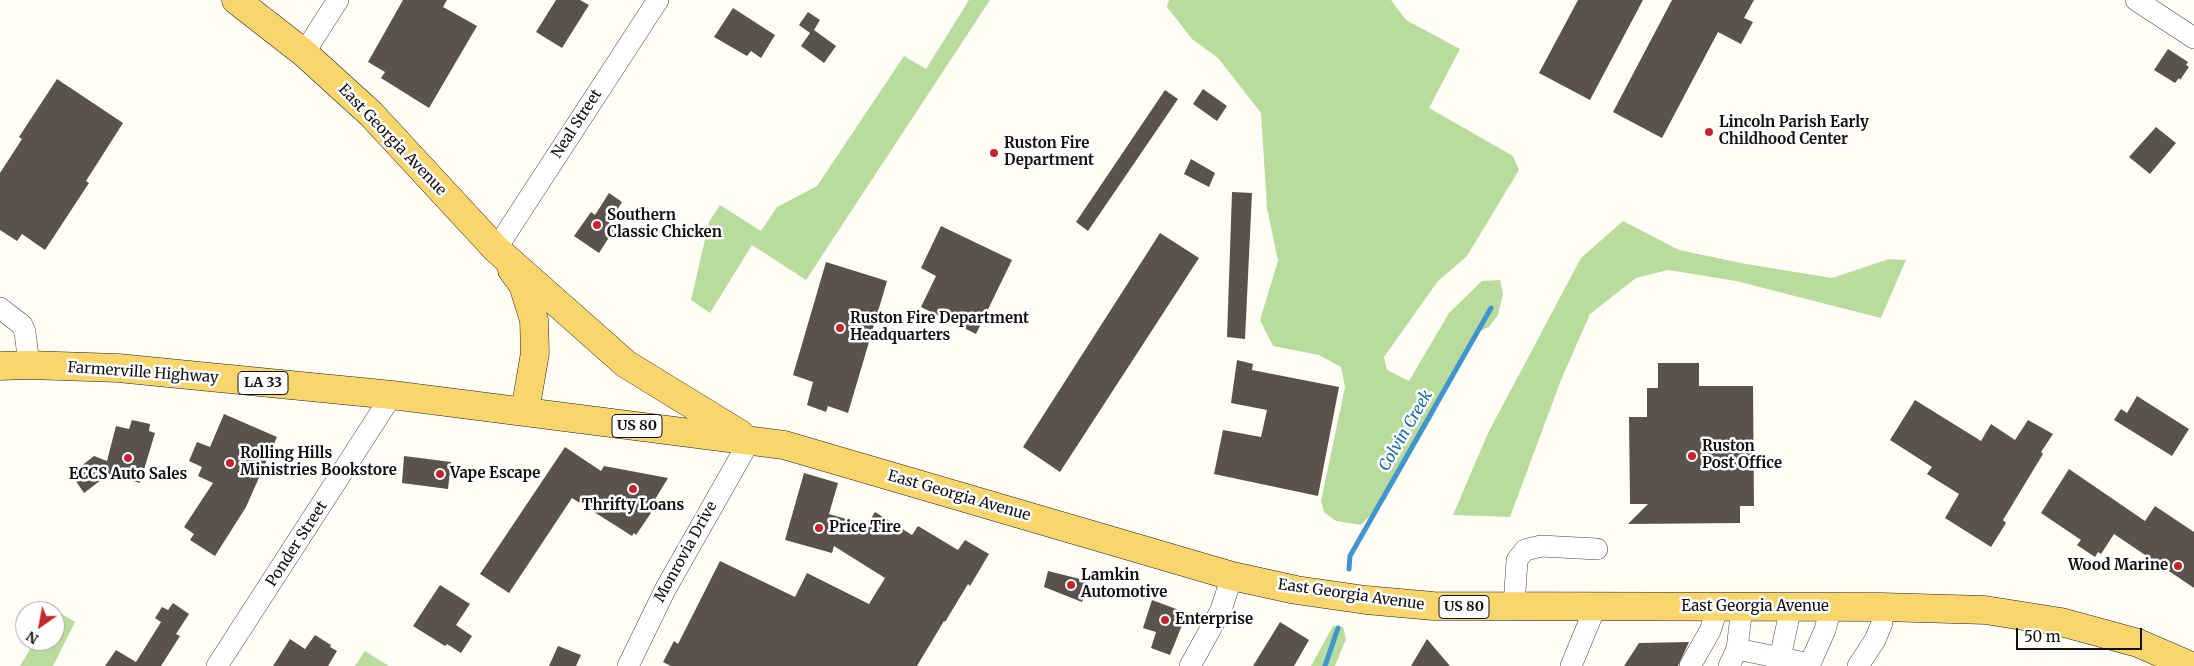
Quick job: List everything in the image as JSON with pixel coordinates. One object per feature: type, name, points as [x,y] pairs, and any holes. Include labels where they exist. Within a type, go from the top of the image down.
[{"type":"main road","name":"East Georgia Avenue","points":[[236,0],[304,54],[371,114],[496,249]]},
{"type":"main road","points":[[496,249],[523,285],[534,320],[535,353],[525,411]]},
{"type":"main road","points":[[496,249],[626,364],[750,440]]},
{"type":"main road","name":"Farmerville Highway","points":[[0,366],[118,368],[392,395],[525,411]]},
{"type":"main road","name":"East Georgia Avenue","points":[[525,411],[784,446],[1232,576],[1296,590],[1366,600],[1433,606],[1595,608],[1882,607],[1985,610],[2061,622],[2138,643],[2186,663]]},
{"type":"street","points":[[304,54],[338,0]]},
{"type":"street","name":"Neal Street","points":[[496,249],[658,0]]},
{"type":"street","points":[[2136,0],[2194,38]]},
{"type":"street","points":[[0,308],[22,325],[25,332],[29,365]]},
{"type":"street","name":"Ponder Street","points":[[217,666],[392,395]]},
{"type":"street","name":"Monrovia Drive","points":[[628,666],[666,588],[750,440]]},
{"type":"street","points":[[1514,607],[1517,560],[1525,550],[1541,546],[1597,549]]},
{"type":"street","points":[[1190,666],[1209,636],[1221,610],[1232,576]]},
{"type":"street","points":[[1730,607],[1733,657],[1780,658],[1810,665],[1825,630],[1831,607]]},
{"type":"street","points":[[1690,666],[1710,631],[1730,607]]},
{"type":"street","points":[[1858,666],[1875,640],[1882,623],[1882,607]]},
{"type":"street","points":[[1571,666],[1595,608]]},
{"type":"street","points":[[1780,658],[1791,608]]},
{"type":"green space","points":[[969,0],[990,0],[806,280],[752,245],[710,313],[691,300],[709,222],[720,205],[761,231],[777,207],[817,186],[904,56],[926,69]]},
{"type":"green space","points":[[1169,0],[1391,0],[1406,20],[1460,49],[1429,108],[1513,156],[1519,170],[1467,256],[1438,281],[1384,357],[1387,370],[1409,381],[1449,313],[1482,281],[1500,280],[1503,294],[1498,315],[1489,327],[1476,333],[1433,416],[1385,500],[1361,525],[1336,521],[1324,512],[1321,501],[1345,387],[1341,367],[1319,355],[1273,346],[1260,320],[1278,261],[1267,208],[1261,113],[1218,58],[1192,39],[1167,7]]},
{"type":"green space","points":[[1623,221],[1679,250],[1746,264],[1832,278],[1889,259],[1906,260],[1881,318],[1736,281],[1668,270],[1636,278],[1590,314],[1561,380],[1510,517],[1453,515],[1488,433],[1581,258]]},
{"type":"green space","points":[[65,616],[75,622],[65,642]]},
{"type":"green space","points":[[1333,626],[1343,627],[1346,639],[1335,666],[1311,666]]},
{"type":"green space","points":[[29,651],[60,651],[53,666],[20,666]]},
{"type":"green space","points":[[365,651],[389,666],[355,666]]},
{"type":"building","points":[[403,0],[447,0],[443,7],[477,26],[429,108],[381,78],[385,72],[368,62]]},
{"type":"building","points":[[556,0],[580,0],[589,5],[562,48],[536,32]]},
{"type":"building","points":[[1578,0],[1643,0],[1590,100],[1539,73]]},
{"type":"building","points":[[1672,0],[1754,0],[1744,18],[1753,22],[1741,44],[1718,32],[1662,138],[1613,112]]},
{"type":"building","points":[[733,8],[775,35],[761,58],[751,51],[747,56],[714,37]]},
{"type":"building","points":[[808,12],[820,20],[814,30],[836,46],[824,63],[801,46],[810,33],[799,25]]},
{"type":"building","points":[[2168,49],[2188,62],[2186,65],[2189,67],[2180,80],[2179,78],[2175,83],[2154,70]]},
{"type":"building","points":[[57,79],[123,123],[86,181],[89,183],[45,250],[22,234],[17,241],[0,230],[0,173],[22,139],[19,137]]},
{"type":"building","points":[[1203,89],[1227,106],[1217,121],[1193,104]]},
{"type":"building","points":[[1165,90],[1178,99],[1088,231],[1076,222]]},
{"type":"building","points":[[2156,127],[2176,143],[2150,174],[2129,157]]},
{"type":"building","points":[[1191,159],[1215,173],[1209,187],[1184,174]]},
{"type":"building","points":[[1232,192],[1252,193],[1245,339],[1227,337]]},
{"type":"building","name":"Southern Classic Chicken","points":[[609,193],[622,202],[609,223],[615,228],[599,253],[574,236],[591,212],[595,215]]},
{"type":"building","points":[[941,226],[1012,260],[976,334],[921,307],[936,276],[921,268]]},
{"type":"building","points":[[1160,233],[1199,258],[1060,472],[1023,447]]},
{"type":"building","name":"Ruston Fire Department Headquarters","points":[[826,262],[887,281],[848,413],[828,406],[826,412],[807,405],[813,382],[793,375]]},
{"type":"building","points":[[1237,360],[1253,364],[1252,370],[1339,387],[1318,496],[1214,474],[1223,430],[1261,437],[1267,410],[1231,403]]},
{"type":"building","name":"Ruston Post Office","points":[[1658,363],[1699,363],[1699,386],[1753,386],[1754,506],[1740,506],[1740,523],[1628,524],[1648,504],[1630,504],[1629,417],[1647,417],[1647,388],[1658,388]]},
{"type":"building","points":[[2137,396],[2189,429],[2172,456],[2114,420],[2121,409],[2127,413]]},
{"type":"building","points":[[1915,400],[1981,441],[1991,424],[2015,440],[2028,420],[2053,434],[2003,520],[2006,523],[1991,547],[1945,518],[1959,494],[1927,474],[1932,467],[1890,440]]},
{"type":"building","name":"Rolling Hills Ministries Bookstore","points":[[224,414],[277,437],[246,507],[215,556],[190,540],[194,534],[184,527],[213,483],[198,476],[202,467],[189,461],[197,442],[210,447]]},
{"type":"building","name":"ECCS Auto Sales","points":[[132,420],[150,424],[149,431],[155,433],[140,483],[109,474],[84,493],[71,474],[94,456],[107,461],[116,426],[129,429]]},
{"type":"building","points":[[565,447],[601,471],[604,466],[668,478],[648,511],[651,513],[636,535],[634,533],[632,536],[572,498],[509,593],[480,574]]},
{"type":"building","points":[[404,456],[451,462],[448,489],[402,483]]},
{"type":"building","points":[[2069,469],[2145,521],[2155,506],[2194,532],[2194,588],[2114,534],[2101,554],[2098,552],[2095,557],[2077,545],[2081,540],[2041,513]]},
{"type":"building","points":[[804,473],[838,483],[829,514],[867,525],[875,512],[912,535],[918,526],[958,550],[965,540],[989,554],[970,586],[968,584],[944,621],[917,666],[671,666],[663,662],[674,641],[678,644],[720,561],[795,597],[807,573],[869,604],[885,578],[834,546],[832,553],[785,540]]},
{"type":"building","name":"Lamkin Automotive","points":[[1048,571],[1088,581],[1082,602],[1044,587]]},
{"type":"building","points":[[440,585],[470,604],[456,625],[472,636],[461,653],[447,644],[445,646],[413,626]]},
{"type":"building","name":"Enterprise","points":[[1152,600],[1187,613],[1170,655],[1151,648],[1156,632],[1143,628]]},
{"type":"building","points":[[173,603],[189,614],[176,634],[180,636],[161,666],[105,666],[116,650],[136,662],[161,622],[155,618],[162,607],[168,610]]},
{"type":"building","points":[[1280,622],[1309,640],[1294,666],[1253,666]]},
{"type":"building","points":[[315,635],[337,651],[328,666],[273,666],[290,639],[305,649]]},
{"type":"building","points":[[1427,639],[1450,666],[1411,666]]},
{"type":"building","points":[[1689,642],[1678,666],[1624,666],[1639,643]]},
{"type":"building","points":[[558,646],[581,655],[576,666],[549,666]]},
{"type":"waterway","name":"Colvin Creek","points":[[1349,569],[1350,556],[1491,308]]},
{"type":"waterway","name":"Colvin Creek","points":[[1325,666],[1338,628]]},
{"type":"place","name":"Lincoln Parish Early Childhood Center","points":[[1709,132]]},
{"type":"place","name":"Ruston Fire Department","points":[[994,153]]},
{"type":"place","name":"Southern Classic Chicken","points":[[597,225]]},
{"type":"place","name":"Ruston Fire Department Headquarters","points":[[840,328]]},
{"type":"place","name":"Ruston Post Office","points":[[1692,456]]},
{"type":"place","name":"ECCS Auto Sales","points":[[128,458]]},
{"type":"place","name":"Rolling Hills Ministries Bookstore","points":[[230,463]]},
{"type":"place","name":"Vape Escape","points":[[440,474]]},
{"type":"place","name":"Thrifty Loans","points":[[633,489]]},
{"type":"place","name":"Price Tire","points":[[819,528]]},
{"type":"place","name":"Wood Marine","points":[[2178,566]]},
{"type":"place","name":"Lamkin Automotive","points":[[1071,585]]},
{"type":"place","name":"Enterprise","points":[[1165,620]]}]
